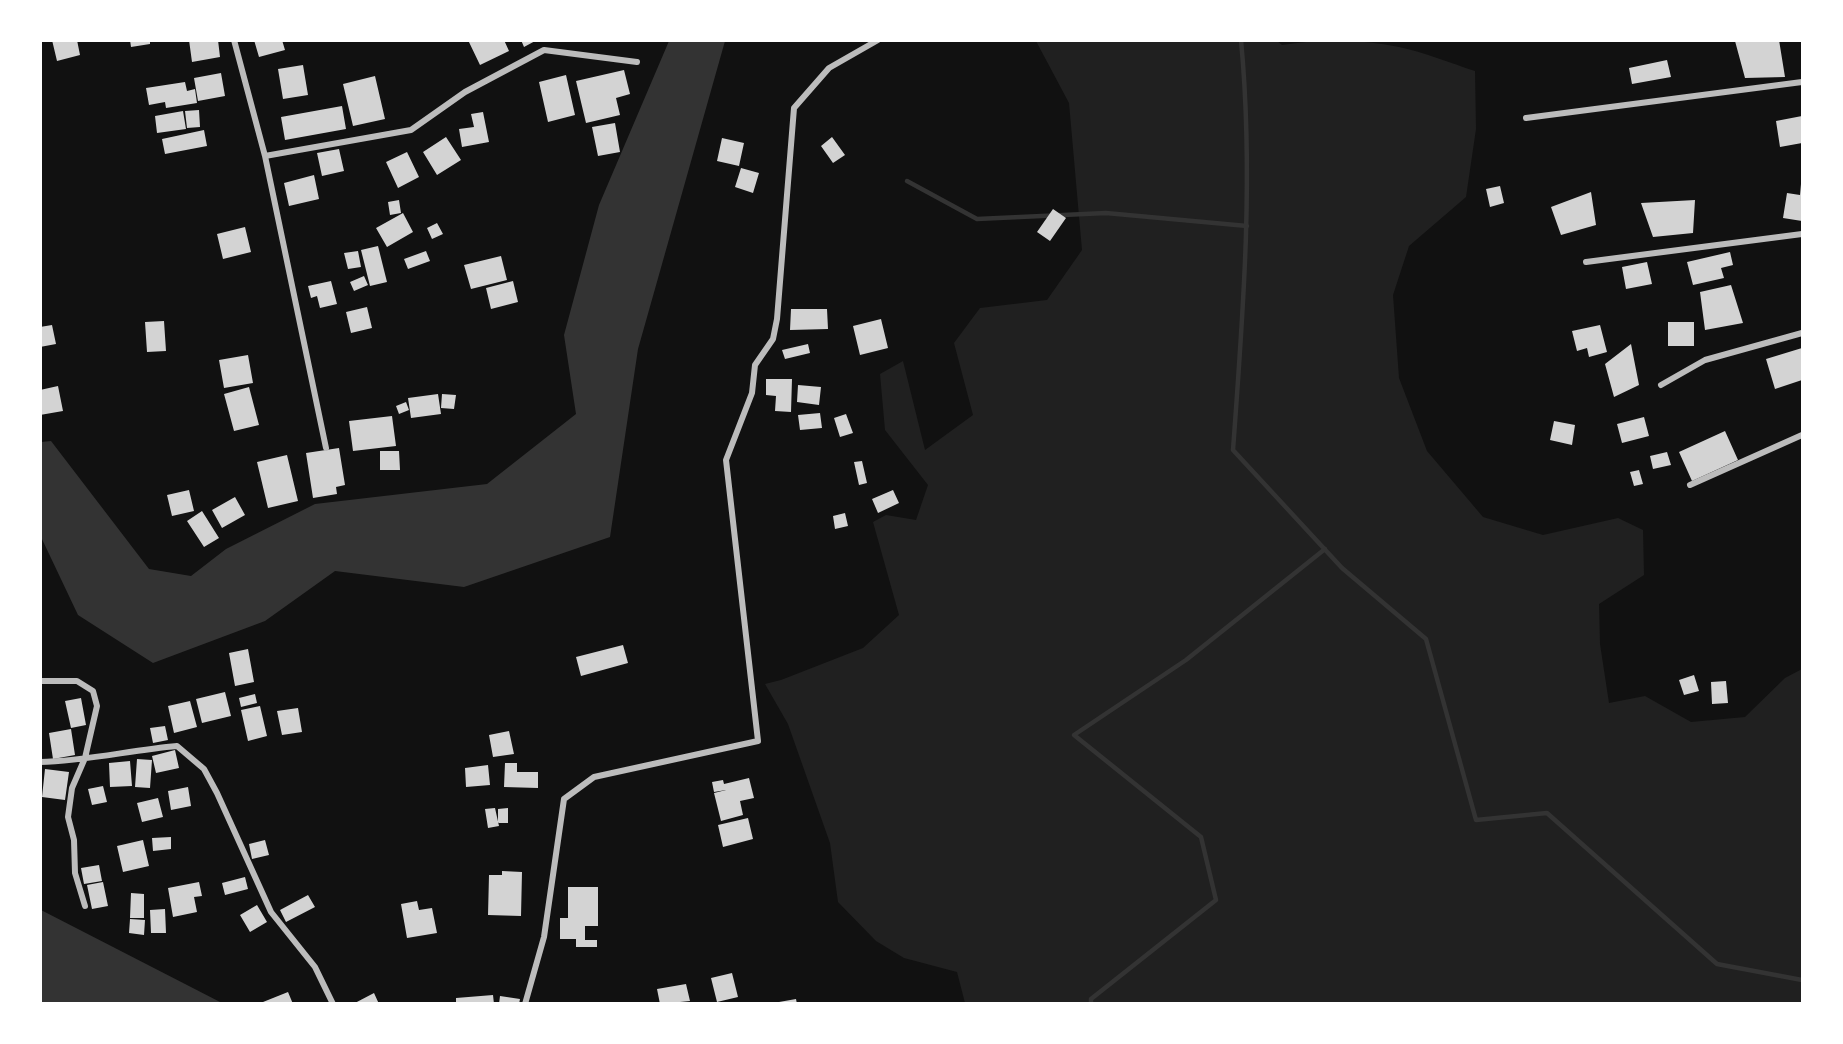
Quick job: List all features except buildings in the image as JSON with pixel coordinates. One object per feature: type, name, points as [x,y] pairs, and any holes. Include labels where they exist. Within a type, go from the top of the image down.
[{"type":"street","points":[[234,40],[265,156],[326,448]]},
{"type":"street","points":[[525,1004],[544,937],[564,799],[594,777],[758,741],[726,460],[752,393],[755,365],[773,339],[777,319],[794,108],[829,68],[878,40]]},
{"type":"street","points":[[265,156],[411,130],[465,92],[544,50],[637,62]]},
{"type":"street","points":[[1526,118],[1803,82]]},
{"type":"street","points":[[1586,262],[1803,234]]},
{"type":"street","points":[[1661,385],[1705,360],[1803,333]]},
{"type":"street","points":[[1690,485],[1803,435]]},
{"type":"street","points":[[40,681],[77,681],[93,691],[97,706],[85,758],[72,788],[68,817],[74,840],[75,873],[85,906]]},
{"type":"street","points":[[40,762],[72,761],[177,746],[204,770],[271,912],[315,967],[333,1004]]},
{"type":"shaded area","points":[[669,41],[725,41],[638,349],[610,537],[464,587],[335,571],[265,621],[153,663],[78,615],[41,537],[41,442],[51,441],[149,569],[191,576],[226,549],[315,504],[487,484],[576,414],[564,335],[599,205]]},
{"type":"shaded area","points":[[1036,41],[1277,41],[1282,45],[1340,41],[1385,44],[1418,52],[1475,71],[1476,129],[1466,197],[1409,246],[1393,295],[1399,378],[1427,451],[1483,517],[1543,535],[1618,518],[1643,530],[1644,575],[1599,604],[1600,644],[1609,703],[1645,696],[1691,722],[1745,717],[1785,678],[1802,669],[1802,1003],[965,1003],[957,972],[904,958],[876,941],[838,902],[830,843],[788,724],[765,684],[863,648],[899,615],[873,522],[886,515],[916,520],[928,485],[885,430],[880,374],[903,361],[925,450],[973,415],[954,343],[980,308],[1047,300],[1082,250],[1069,103]]},
{"type":"shaded area","points":[[41,910],[222,1003],[41,1003]]},
{"type":"waterway","points":[[1241,40],[1245,91],[1247,194],[1233,450],[1342,568],[1426,639],[1476,820],[1547,813],[1717,964],[1802,980]]},
{"type":"waterway","points":[[907,181],[977,219],[1106,213],[1247,226]]},
{"type":"waterway","points":[[1091,1004],[1091,999],[1216,900],[1201,837],[1074,735],[1186,660],[1325,549]]}]
